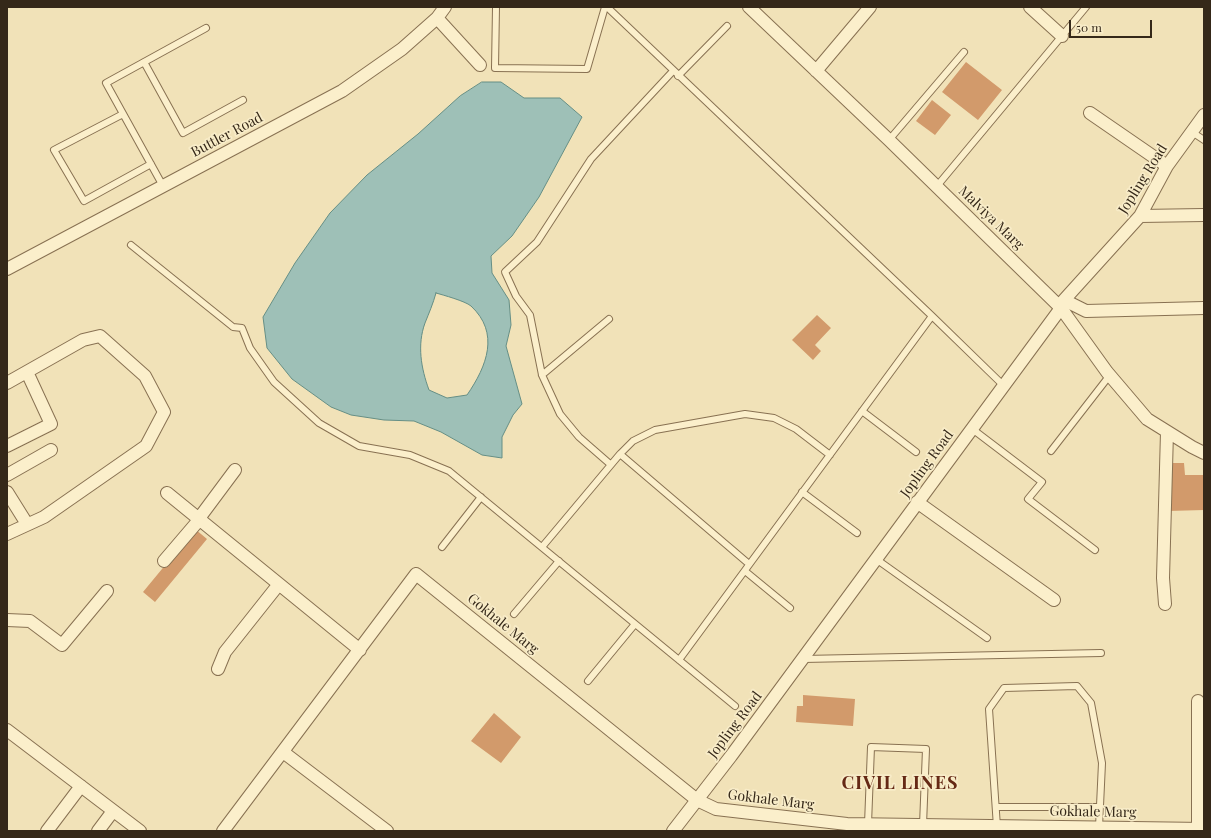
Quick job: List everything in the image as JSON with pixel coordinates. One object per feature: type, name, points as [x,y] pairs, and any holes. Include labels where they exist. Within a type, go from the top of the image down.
[{"type":"street","name":"Buttler Road","points":[[7,269],[342,91],[402,49],[437,18],[445,7]]},
{"type":"street","name":"Malviya Marg","points":[[749,7],[1063,304],[1110,375],[1147,419],[1204,453]]},
{"type":"street","points":[[816,71],[870,7]]},
{"type":"street","points":[[1030,7],[1062,36]]},
{"type":"street","points":[[437,18],[480,65]]},
{"type":"street","points":[[1090,113],[1167,166]]},
{"type":"street","name":"Jopling Road","points":[[673,831],[802,659],[1063,304],[1140,216],[1167,166],[1204,115]]},
{"type":"street","points":[[1140,216],[1204,214]]},
{"type":"street","points":[[1063,304],[1086,311],[1204,308]]},
{"type":"street","points":[[7,383],[83,340],[100,336],[145,376],[164,412],[146,446],[44,517],[7,534]]},
{"type":"street","points":[[7,446],[51,424],[26,372]]},
{"type":"street","points":[[1165,604],[1163,578],[1167,432]]},
{"type":"street","points":[[7,475],[51,450]]},
{"type":"street","points":[[164,561],[199,520],[236,470]]},
{"type":"street","points":[[7,492],[28,524]]},
{"type":"street","points":[[166,493],[360,650],[223,831]]},
{"type":"street","points":[[917,502],[1054,600]]},
{"type":"street","name":"Gokhale Marg","points":[[360,650],[416,574],[697,800],[716,809],[865,827],[923,825],[936,828],[997,827],[1049,829],[1201,829]]},
{"type":"street","points":[[218,669],[225,652],[279,584]]},
{"type":"street","points":[[7,620],[30,621],[62,645],[107,591]]},
{"type":"street","points":[[1198,701],[1201,829]]},
{"type":"street","points":[[7,730],[140,831]]},
{"type":"street","points":[[283,752],[387,831]]},
{"type":"street","points":[[47,831],[81,786]]},
{"type":"street","points":[[98,831],[113,811]]},
{"type":"lane","points":[[496,7],[495,68],[587,69],[606,7],[1003,385]]},
{"type":"lane","points":[[937,186],[1086,7]]},
{"type":"lane","points":[[678,76],[727,26]]},
{"type":"lane","points":[[163,186],[106,83],[206,28]]},
{"type":"lane","points":[[889,140],[964,52]]},
{"type":"lane","points":[[144,62],[183,133],[243,100]]},
{"type":"lane","points":[[610,464],[579,437],[560,414],[542,375],[530,315],[516,296],[505,272],[537,242],[591,159],[673,71]]},
{"type":"lane","points":[[123,114],[54,150],[84,201],[151,164]]},
{"type":"lane","points":[[1192,132],[1204,140]]},
{"type":"lane","points":[[132,245],[233,327],[242,328],[250,348],[274,382],[319,423],[359,446],[410,455],[449,470],[735,706]]},
{"type":"lane","points":[[679,660],[932,316]]},
{"type":"lane","points":[[542,375],[609,320]]},
{"type":"lane","points":[[1051,451],[1110,375]]},
{"type":"lane","points":[[862,411],[916,452]]},
{"type":"lane","points":[[542,547],[610,464],[633,440],[656,430],[745,414],[774,418],[796,429],[830,455]]},
{"type":"lane","points":[[971,428],[1042,482],[1028,499],[1095,550]]},
{"type":"lane","points":[[620,454],[750,564]]},
{"type":"lane","points":[[802,492],[857,533]]},
{"type":"lane","points":[[442,547],[481,497]]},
{"type":"lane","points":[[876,559],[987,638]]},
{"type":"lane","points":[[514,614],[559,561]]},
{"type":"lane","points":[[745,571],[790,608]]},
{"type":"lane","points":[[588,681],[635,624]]},
{"type":"lane","points":[[802,659],[1101,653]]},
{"type":"lane","points":[[997,827],[989,709],[1004,688],[1077,686],[1091,703],[1102,763],[1099,828]]},
{"type":"lane","points":[[865,827],[871,746],[926,748],[923,825]]},
{"type":"lane","points":[[996,807],[1099,807]]},
{"type":"water","points":[[482,82],[501,82],[524,98],[560,98],[582,117],[539,197],[512,236],[491,256],[492,273],[509,300],[511,325],[506,346],[522,404],[513,415],[502,437],[502,458],[482,455],[441,432],[414,421],[384,420],[351,415],[331,407],[292,379],[267,348],[263,317],[295,263],[330,213],[367,175],[418,134],[460,96]],"holes":[[[436,293],[459,300],[471,306],[480,316],[485,327],[488,338],[485,361],[467,395],[447,398],[429,390],[422,365],[421,340],[425,323]]]},
{"type":"building","points":[[966,62],[1002,90],[978,120],[942,92]]},
{"type":"building","points":[[932,100],[951,115],[935,135],[916,121]]},
{"type":"building","points":[[817,315],[831,328],[815,345],[821,351],[813,360],[792,340]]},
{"type":"building","points":[[1167,463],[1184,463],[1185,475],[1204,475],[1204,510],[1168,511]]},
{"type":"building","points":[[195,529],[207,539],[155,602],[143,592]]},
{"type":"building","points":[[803,695],[855,699],[853,726],[796,722],[797,706],[803,706]]},
{"type":"building","points":[[494,713],[521,737],[501,763],[471,741]]},
{"type":"district","name":"CIVIL LINES","points":[[900,783]]}]
